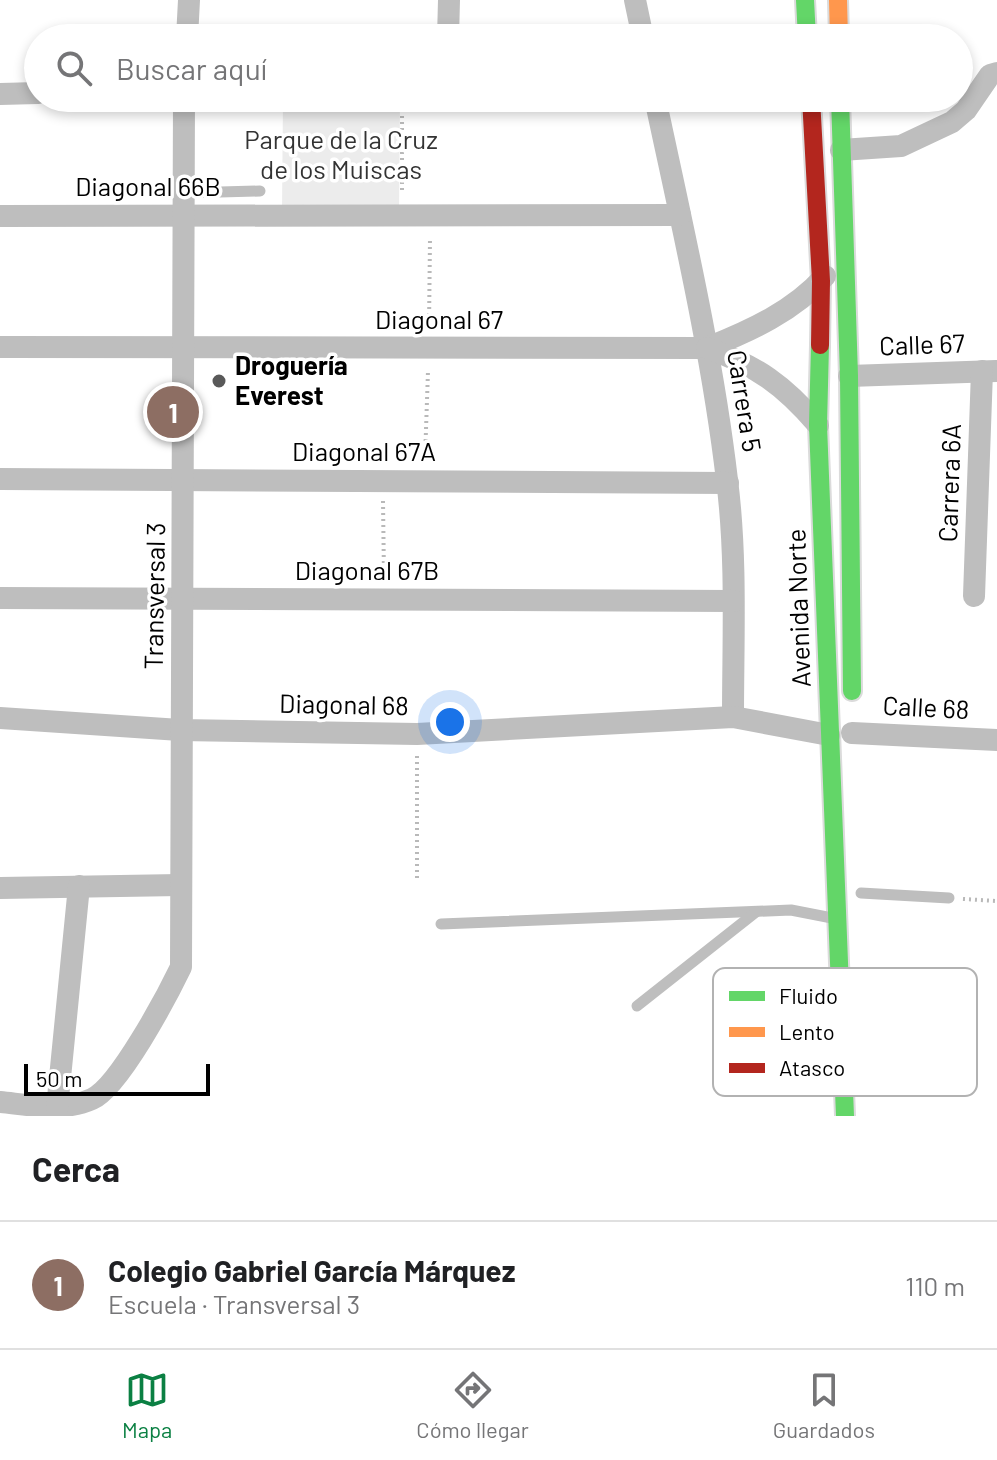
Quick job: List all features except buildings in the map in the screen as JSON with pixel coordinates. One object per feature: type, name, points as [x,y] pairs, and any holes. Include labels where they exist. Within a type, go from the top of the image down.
[{"type":"main road","points":[[805,0],[806,24]]},
{"type":"main road","points":[[838,0],[839,24]]},
{"type":"main road","name":"Avenida Norte","points":[[812,112],[821,281],[818,425],[848,727]]},
{"type":"main road","name":"Avenida Norte","points":[[840,112],[849,376],[848,727],[838,920],[840,968]]},
{"type":"main road","name":"Avenida Norte","points":[[844,1096],[845,1116]]},
{"type":"street","points":[[188,24],[189,0]]},
{"type":"street","points":[[448,24],[449,0]]},
{"type":"street","points":[[635,0],[640,24]]},
{"type":"street","points":[[973,100],[990,75],[997,73]]},
{"type":"street","points":[[0,94],[24,93]]},
{"type":"street","name":"Transversal 3","points":[[57,1108],[94,1099],[116,1077],[163,1003],[181,967],[184,112]]},
{"type":"street","name":"Carrera 5","points":[[658,112],[707,348],[728,483],[733,601],[733,717]]},
{"type":"street","points":[[841,150],[901,146],[952,122],[964,112]]},
{"type":"street","name":"Diagonal 66B","points":[[0,216],[184,204],[402,217],[680,215]]},
{"type":"street","name":"Diagonal 67","points":[[0,347],[707,348],[748,332],[774,316],[821,281],[846,253]]},
{"type":"street","points":[[707,348],[740,360],[770,377],[796,399],[818,425]]},
{"type":"street","name":"Calle 67","points":[[849,376],[989,371]]},
{"type":"street","name":"Carrera 6A","points":[[974,596],[989,371]]},
{"type":"street","name":"Diagonal 67A","points":[[0,479],[728,483]]},
{"type":"street","name":"Diagonal 67B","points":[[0,598],[733,601]]},
{"type":"street","name":"Diagonal 68","points":[[0,718],[180,730],[417,734],[733,717],[848,727]]},
{"type":"street","name":"Calle 68","points":[[848,727],[997,740]]},
{"type":"street","points":[[0,888],[180,885]]},
{"type":"street","points":[[0,1102],[57,1108],[79,886]]},
{"type":"lane","points":[[184,204],[260,191]]},
{"type":"lane","points":[[861,894],[949,898]]},
{"type":"lane","points":[[441,924],[791,910],[838,920]]},
{"type":"lane","points":[[637,1006],[756,911]]},
{"type":"path","points":[[402,112],[402,217]]},
{"type":"path","points":[[424,480],[431,217]]},
{"type":"path","points":[[383,479],[384,599]]},
{"type":"path","points":[[417,734],[417,878]]},
{"type":"path","points":[[949,898],[997,901]]},
{"type":"green space","name":"Parque de la Cruz de los Muiscas","points":[[283,112],[400,112],[399,214],[282,212]]},
{"type":"traffic: fast","points":[[805,0],[806,24]]},
{"type":"traffic: fast","points":[[840,112],[849,376],[852,691]]},
{"type":"traffic: fast","points":[[820,345],[818,425],[839,968]]},
{"type":"traffic: fast","points":[[844,1096],[845,1116]]},
{"type":"traffic: slow","points":[[838,0],[839,24]]},
{"type":"traffic: jam","points":[[812,112],[821,281],[820,345]]},
{"type":"place","name":"Droguería Everest","points":[[219,381]]},
{"type":"place","name":"Colegio Gabriel García Márquez","points":[[173,412]]}]
